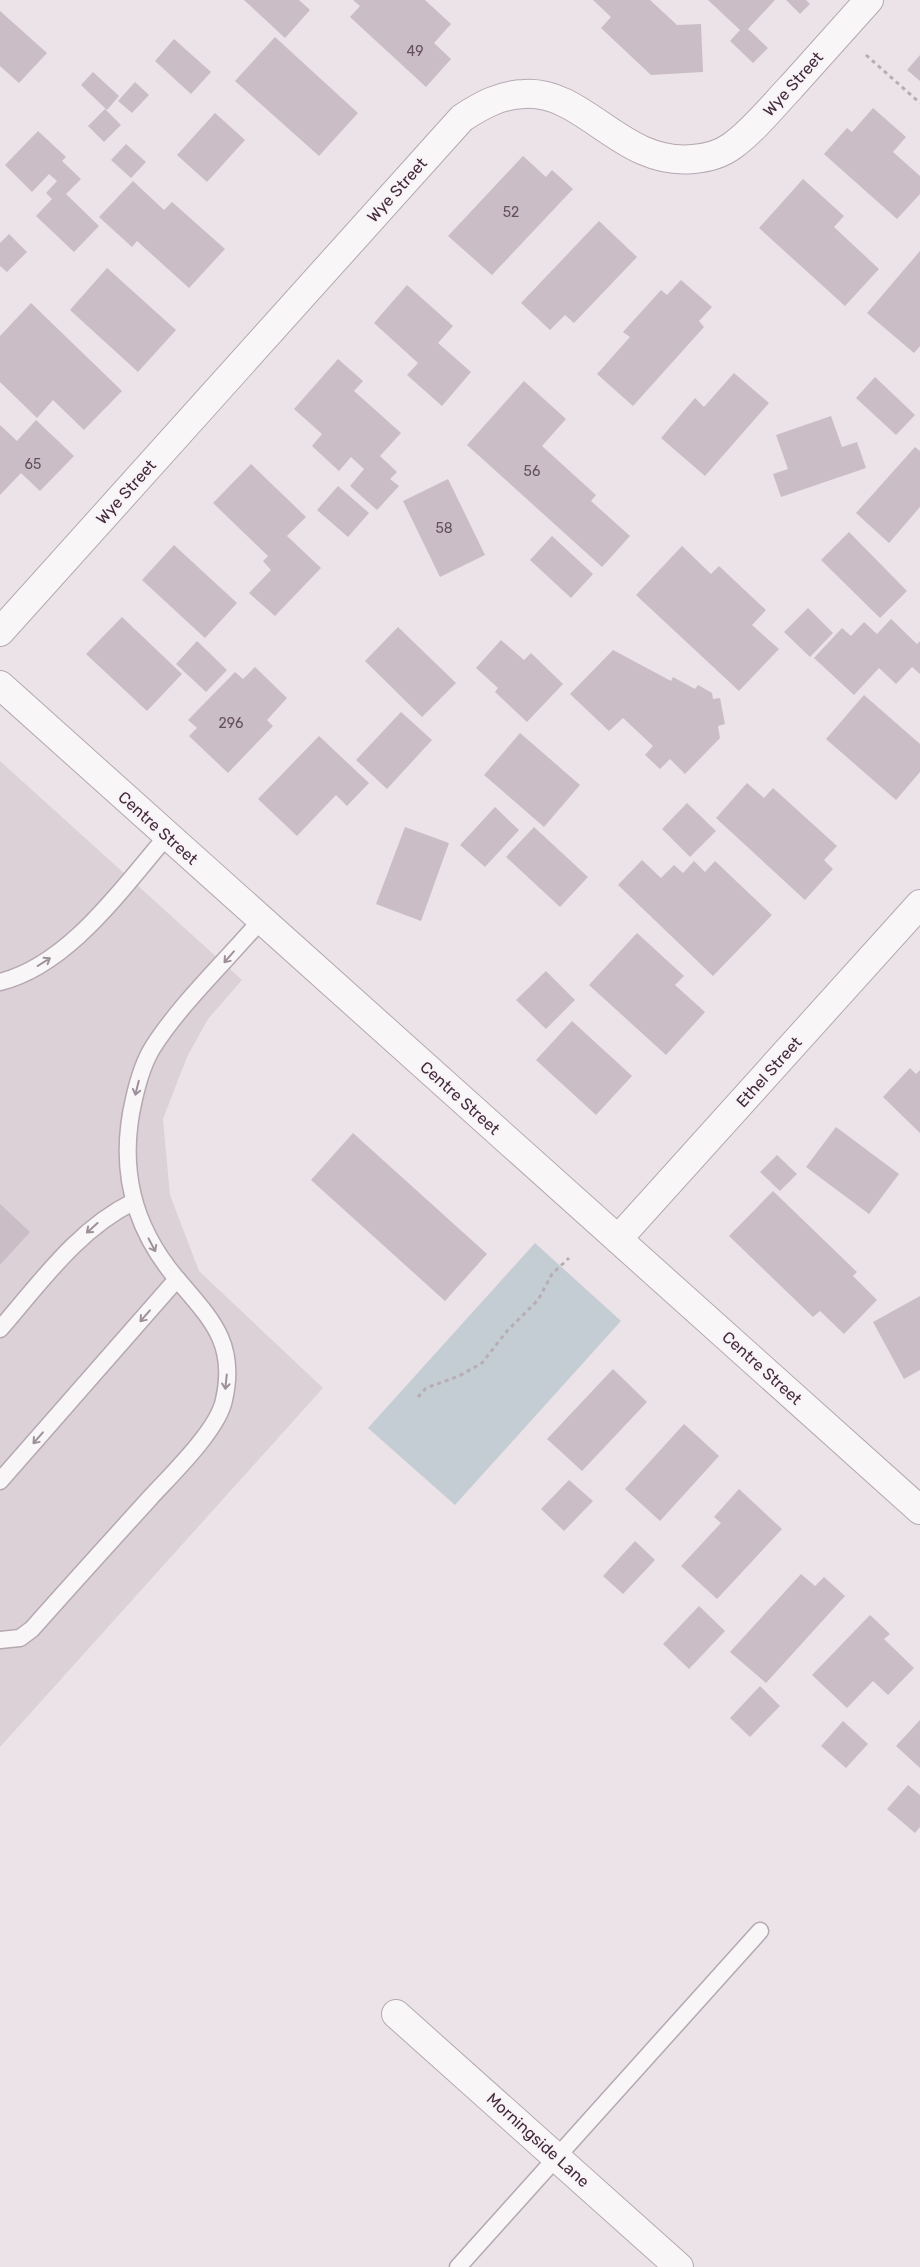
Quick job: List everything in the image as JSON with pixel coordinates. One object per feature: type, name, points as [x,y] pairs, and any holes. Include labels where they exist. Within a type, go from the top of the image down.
[{"type":"street","name":"Wye Street","points":[[0,632],[462,118],[493,99],[526,94],[555,98],[589,117],[624,142],[652,155],[681,160],[706,158],[731,147],[762,120],[869,0]]},
{"type":"street","name":"Centre Street","points":[[0,685],[166,836],[920,1510]]},
{"type":"street","name":"Ethel Street","points":[[618,1239],[920,904]]},
{"type":"street","name":"Morningside Lane","points":[[396,2014],[679,2267]]},
{"type":"lane","points":[[0,982],[36,968],[61,952],[86,928],[166,836]]},
{"type":"lane","points":[[2,1643],[20,1638],[32,1629],[186,1458],[214,1422],[224,1401],[228,1365],[226,1348],[214,1323],[158,1255],[133,1202],[128,1173],[127,1140],[131,1112],[144,1065],[167,1027],[261,920]]},
{"type":"lane","points":[[0,1329],[79,1240],[106,1216],[133,1202]]},
{"type":"lane","points":[[0,1481],[177,1279]]},
{"type":"lane","points":[[458,2267],[760,1931]]},
{"type":"path","points":[[863,53],[920,103]]},
{"type":"path","points":[[418,1397],[426,1388],[459,1376],[482,1363],[507,1331],[538,1300],[552,1274],[569,1258]]},
{"type":"shaded area","points":[[0,761],[242,980],[208,1019],[187,1057],[163,1119],[170,1195],[199,1271],[323,1388],[0,1747]]},
{"type":"shaded area","points":[[535,1243],[621,1321],[455,1505],[368,1428]]},
{"type":"building","points":[[244,0],[299,0],[310,10],[285,38]]},
{"type":"building","points":[[353,0],[425,0],[451,24],[434,43],[451,59],[426,87],[350,17],[360,6]]},
{"type":"building","points":[[593,0],[650,0],[677,25],[701,24],[703,72],[651,75],[601,28],[611,17]]},
{"type":"building","points":[[708,0],[775,0],[748,29],[768,48],[753,63],[730,41],[740,30]]},
{"type":"building","points":[[786,0],[806,0],[810,4],[800,14]]},
{"type":"building","points":[[0,11],[47,53],[19,83],[0,66]]},
{"type":"building","points":[[275,37],[358,113],[319,156],[235,81]]},
{"type":"building","points":[[174,39],[211,72],[191,94],[155,61]]},
{"type":"building","points":[[920,55],[920,81],[907,70]]},
{"type":"building","points":[[93,72],[119,96],[107,110],[81,85]]},
{"type":"building","points":[[135,82],[149,95],[132,113],[118,101]]},
{"type":"building","points":[[873,108],[906,137],[893,152],[920,176],[920,194],[897,219],[824,154],[847,128],[852,132]]},
{"type":"building","points":[[105,109],[121,125],[104,142],[88,126]]},
{"type":"building","points":[[215,113],[245,140],[207,182],[177,155]]},
{"type":"building","points":[[38,131],[66,157],[62,161],[81,179],[66,194],[99,226],[74,252],[36,216],[52,199],[46,193],[57,181],[49,174],[32,192],[5,165]]},
{"type":"building","points":[[126,144],[146,162],[131,178],[111,160]]},
{"type":"building","points":[[523,156],[546,177],[552,170],[573,189],[492,275],[448,236]]},
{"type":"building","points":[[803,179],[844,216],[834,227],[879,269],[845,306],[759,228]]},
{"type":"building","points":[[133,181],[164,210],[172,202],[225,249],[189,288],[137,241],[132,247],[99,217]]},
{"type":"building","points":[[599,221],[637,257],[574,323],[565,315],[550,330],[521,303]]},
{"type":"building","points":[[9,234],[27,252],[7,272],[0,266],[0,243]]},
{"type":"building","points":[[920,251],[920,346],[914,353],[867,313]]},
{"type":"building","points":[[107,268],[176,330],[138,372],[70,310]]},
{"type":"building","points":[[681,280],[712,307],[699,321],[704,327],[633,406],[597,374],[630,337],[623,332],[661,290],[667,295]]},
{"type":"building","points":[[407,285],[453,326],[438,343],[471,372],[442,406],[407,375],[418,363],[374,323]]},
{"type":"building","points":[[31,303],[122,391],[84,430],[53,400],[37,418],[0,382],[0,336]]},
{"type":"building","points":[[338,359],[363,381],[354,391],[401,433],[380,456],[397,472],[390,479],[399,486],[377,510],[350,486],[364,469],[351,457],[339,471],[312,446],[322,434],[294,409]]},
{"type":"building","points":[[734,373],[769,403],[705,476],[661,438],[695,398],[704,407]]},
{"type":"building","points":[[875,377],[915,415],[896,435],[856,398]]},
{"type":"building","points":[[524,381],[566,419],[542,446],[596,495],[591,501],[630,536],[602,567],[467,445]]},
{"type":"building","points":[[831,416],[842,447],[857,442],[866,468],[781,497],[773,474],[788,469],[776,435]]},
{"type":"building","points":[[36,420],[74,456],[40,491],[21,473],[0,495],[0,425],[17,441]]},
{"type":"building","points":[[915,447],[920,451],[920,507],[889,543],[856,513]]},
{"type":"building","points":[[251,464],[306,517],[287,536],[321,568],[275,616],[249,593],[271,570],[263,561],[268,556],[213,503]]},
{"type":"building","points":[[448,479],[485,555],[440,577],[403,501]]},
{"type":"building","points":[[338,486],[369,513],[348,537],[317,510]]},
{"type":"building","points":[[849,532],[907,591],[880,618],[821,560]]},
{"type":"building","points":[[552,536],[593,574],[571,598],[530,560]]},
{"type":"building","points":[[174,545],[237,603],[205,638],[142,580]]},
{"type":"building","points":[[682,546],[711,574],[719,566],[766,610],[752,625],[779,649],[739,691],[636,595]]},
{"type":"building","points":[[808,608],[833,633],[810,657],[784,632]]},
{"type":"building","points":[[122,617],[182,674],[147,711],[86,654]]},
{"type":"building","points":[[891,619],[917,644],[920,641],[920,674],[912,667],[896,684],[879,668],[854,695],[814,658],[842,628],[851,636],[864,622],[877,634]]},
{"type":"building","points":[[398,627],[456,683],[422,717],[365,661]]},
{"type":"building","points":[[501,640],[524,660],[531,653],[563,684],[527,722],[495,692],[498,688],[476,668]]},
{"type":"building","points":[[197,641],[227,670],[206,692],[176,664]]},
{"type":"building","points":[[613,650],[671,681],[673,677],[695,689],[698,685],[712,693],[713,699],[720,698],[725,724],[718,726],[720,738],[685,774],[670,759],[660,769],[645,755],[653,746],[623,718],[609,731],[570,694]]},
{"type":"building","points":[[255,667],[287,698],[267,720],[273,726],[228,773],[189,736],[197,728],[188,720],[235,672],[243,679]]},
{"type":"building","points":[[864,695],[920,744],[920,772],[896,800],[826,739]]},
{"type":"building","points":[[401,712],[432,740],[387,789],[356,760]]},
{"type":"building","points":[[520,733],[580,785],[544,827],[484,775]]},
{"type":"building","points":[[319,736],[369,783],[347,806],[336,795],[297,836],[258,799]]},
{"type":"building","points":[[747,783],[764,798],[773,788],[837,846],[824,860],[833,869],[805,900],[716,818]]},
{"type":"building","points":[[687,803],[716,831],[690,857],[662,829]]},
{"type":"building","points":[[495,807],[519,830],[485,867],[460,845]]},
{"type":"building","points":[[405,827],[449,843],[421,921],[376,904]]},
{"type":"building","points":[[534,827],[588,877],[560,907],[506,857]]},
{"type":"building","points":[[642,860],[661,878],[674,865],[683,873],[694,861],[705,872],[715,861],[772,915],[713,976],[618,885]]},
{"type":"building","points":[[637,933],[684,976],[675,985],[705,1012],[666,1055],[589,985]]},
{"type":"building","points":[[546,971],[575,1000],[546,1029],[516,1000]]},
{"type":"building","points":[[572,1021],[632,1076],[596,1115],[536,1060]]},
{"type":"building","points":[[910,1068],[916,1074],[920,1070],[920,1133],[883,1097]]},
{"type":"building","points":[[836,1127],[899,1174],[869,1214],[806,1167]]},
{"type":"building","points":[[353,1133],[487,1254],[445,1301],[311,1180]]},
{"type":"building","points":[[777,1155],[797,1174],[780,1191],[760,1172]]},
{"type":"building","points":[[773,1191],[857,1272],[853,1276],[877,1300],[844,1334],[820,1311],[813,1317],[729,1236]]},
{"type":"building","points":[[0,1204],[30,1232],[0,1265]]},
{"type":"building","points":[[920,1296],[920,1370],[904,1379],[873,1322]]},
{"type":"building","points":[[613,1369],[647,1402],[582,1471],[547,1439]]},
{"type":"building","points":[[684,1424],[719,1456],[660,1521],[625,1489]]},
{"type":"building","points":[[569,1480],[593,1501],[564,1531],[541,1509]]},
{"type":"building","points":[[739,1489],[782,1529],[717,1599],[681,1566],[721,1523],[714,1517]]},
{"type":"building","points":[[635,1541],[655,1560],[623,1594],[603,1576]]},
{"type":"building","points":[[801,1574],[815,1586],[824,1577],[845,1596],[766,1683],[730,1652]]},
{"type":"building","points":[[699,1606],[725,1631],[689,1669],[663,1644]]},
{"type":"building","points":[[870,1615],[890,1634],[884,1639],[914,1668],[888,1695],[873,1681],[847,1708],[812,1675]]},
{"type":"building","points":[[760,1686],[780,1706],[750,1737],[730,1718]]},
{"type":"building","points":[[920,1720],[920,1768],[896,1746]]},
{"type":"building","points":[[843,1721],[868,1744],[846,1768],[821,1746]]},
{"type":"building","points":[[908,1785],[920,1795],[920,1827],[915,1833],[887,1809]]}]
